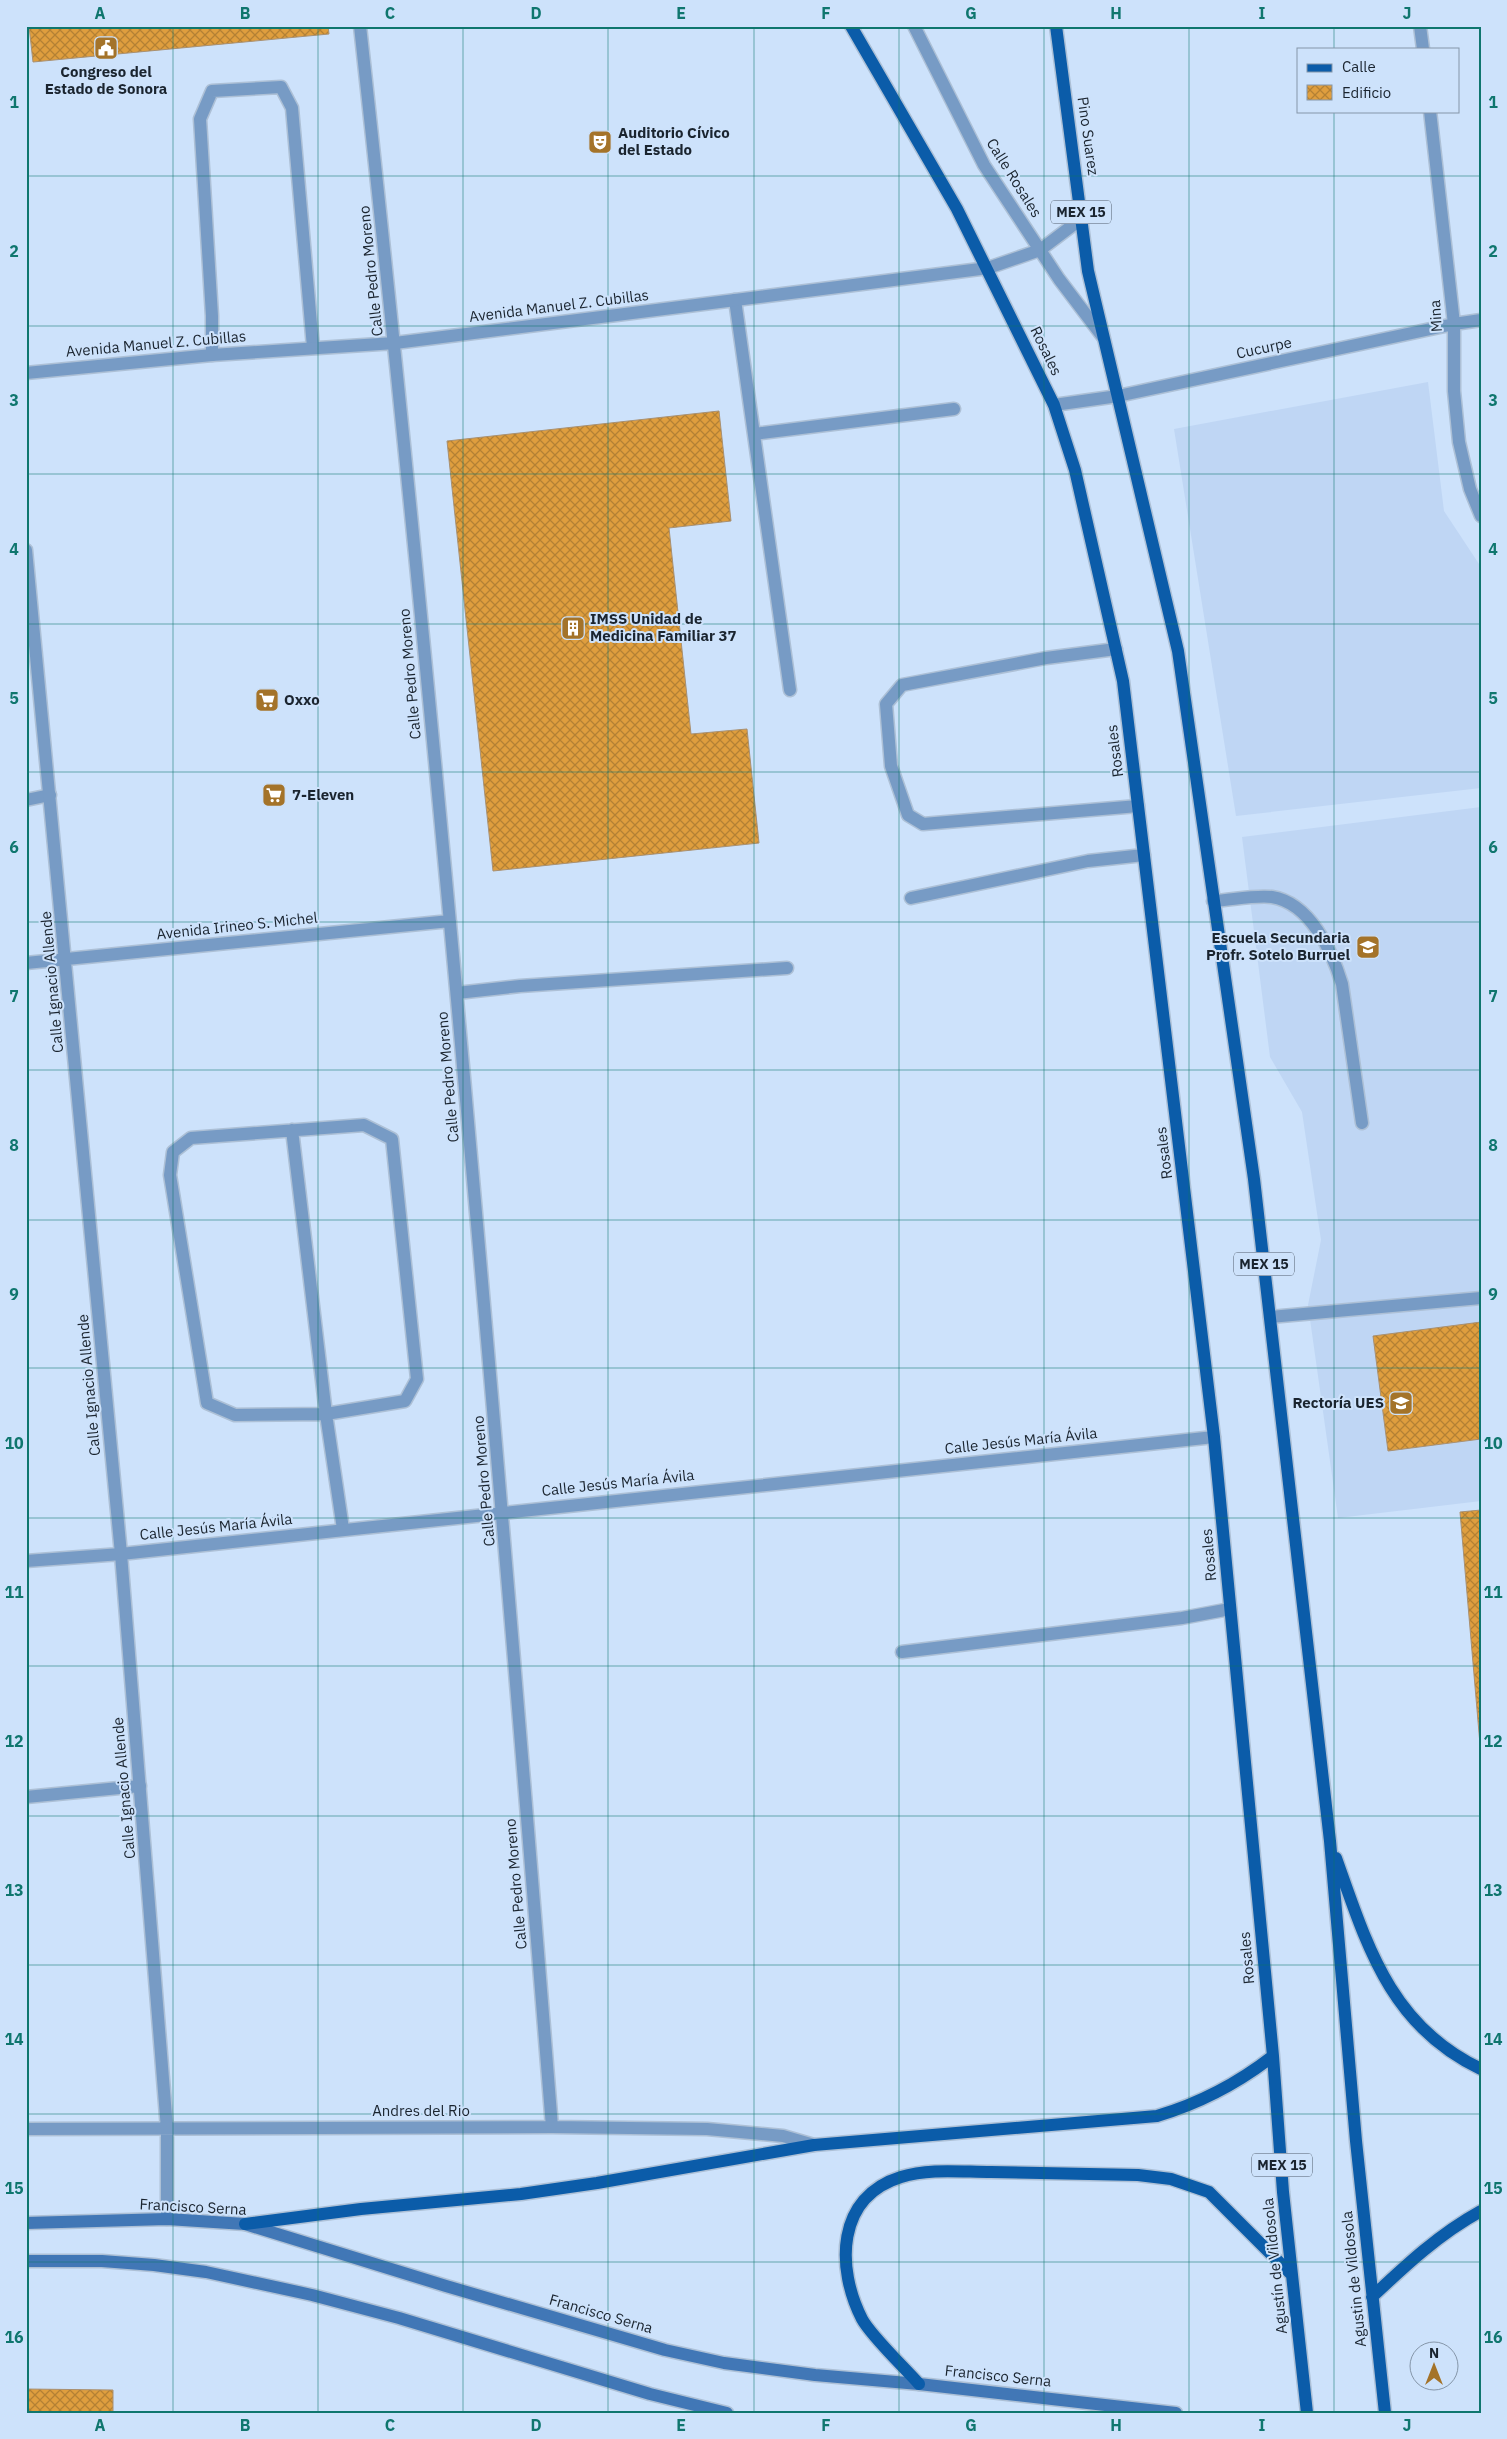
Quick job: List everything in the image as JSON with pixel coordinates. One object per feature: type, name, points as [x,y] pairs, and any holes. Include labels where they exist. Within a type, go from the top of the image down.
[{"type":"main road","name":"MEX 15","points":[[852,26],[926,153],[988,268]]},
{"type":"main road","name":"Pino Suarez","points":[[1056,26],[1088,271],[1102,337],[1118,396]]},
{"type":"main road","name":"Rosales","points":[[988,268],[1054,405],[1075,470],[1123,681],[1214,1437],[1273,2056]]},
{"type":"main road","name":"MEX 15","points":[[1118,396],[1178,651],[1253,1169],[1330,1841]]},
{"type":"main road","points":[[1330,1841],[1360,1926],[1377,1966],[1400,2006],[1431,2036],[1463,2061],[1481,2069]]},
{"type":"main road","name":"Agustin de Vildosola","points":[[1330,1841],[1356,2141],[1386,2413]]},
{"type":"main road","points":[[245,2224],[597,2184],[814,2145],[1157,2116],[1192,2106],[1248,2075],[1273,2056]]},
{"type":"main road","name":"Agustín de Vildosola","points":[[1273,2056],[1291,2274],[1307,2413]]},
{"type":"main road","points":[[919,2384],[863,2321],[851,2292],[845,2270],[845,2244],[851,2219],[865,2199],[882,2185],[902,2177],[939,2172],[1138,2174],[1171,2179],[1208,2192],[1291,2274]]},
{"type":"main road","points":[[1372,2297],[1440,2236],[1481,2211]]},
{"type":"main road","name":"Francisco Serna","points":[[26,2224],[167,2219],[245,2224],[455,2289],[665,2350],[766,2370],[919,2384],[1176,2413]]},
{"type":"main road","points":[[26,2261],[102,2261],[206,2272],[399,2318],[650,2394],[727,2413]]},
{"type":"street","name":"Calle Pedro Moreno","points":[[360,26],[395,342],[457,993],[503,1512],[552,2127]]},
{"type":"street","name":"Calle Rosales","points":[[914,26],[984,165],[1040,250],[1102,337]]},
{"type":"street","points":[[1420,26],[1423,48]]},
{"type":"street","points":[[212,355],[212,316],[200,119],[212,91],[281,87],[292,108],[313,347]]},
{"type":"street","name":"Mina","points":[[1430,112],[1454,324],[1454,391],[1459,442],[1470,489],[1481,516]]},
{"type":"street","name":"Avenida Manuel Z. Cubillas","points":[[26,373],[212,355],[395,342],[988,268],[1040,250],[1081,219]]},
{"type":"street","points":[[735,300],[790,690]]},
{"type":"street","name":"Cucurpe","points":[[1054,405],[1118,396],[1454,324],[1481,320]]},
{"type":"street","points":[[754,434],[954,409]]},
{"type":"street","name":"Calle Ignacio Allende","points":[[26,550],[30,629],[50,795],[121,1554],[167,2129],[167,2219]]},
{"type":"street","points":[[1116,649],[1046,658],[902,685],[886,704],[891,766],[908,815],[923,824],[1138,806]]},
{"type":"street","points":[[26,800],[50,795]]},
{"type":"street","points":[[911,898],[1088,861],[1144,855]]},
{"type":"street","points":[[1213,901],[1272,897],[1292,904],[1320,936],[1336,966],[1342,984],[1362,1124]]},
{"type":"street","name":"Avenida Irineo S. Michel","points":[[26,963],[450,922]]},
{"type":"street","points":[[457,993],[520,986],[787,968]]},
{"type":"street","points":[[364,1125],[392,1139],[417,1379],[405,1401],[326,1414],[235,1415],[207,1403],[170,1175],[173,1152],[191,1138],[364,1125]]},
{"type":"street","points":[[292,1130],[326,1414],[343,1529]]},
{"type":"street","points":[[1270,1317],[1481,1298]]},
{"type":"street","name":"Calle Jesús María Ávila","points":[[26,1561],[121,1554],[1214,1437]]},
{"type":"street","points":[[902,1652],[1182,1618],[1230,1609]]},
{"type":"street","points":[[26,1797],[140,1786]]},
{"type":"street","name":"Andres del Rio","points":[[26,2129],[552,2127],[706,2129],[783,2136],[814,2145]]},
{"type":"shaded area","points":[[1428,382],[1444,511],[1481,567],[1481,788],[1236,816],[1174,429]]},
{"type":"shaded area","name":"Escuela Secundaria Profr. Sotelo Burruel","points":[[1481,807],[1481,1501],[1338,1518],[1308,1305],[1321,1240],[1302,1112],[1270,1057],[1242,837]]},
{"type":"building","name":"Congreso del Estado de Sonora","points":[[29,26],[328,26],[329,34],[33,62]]},
{"type":"building","name":"IMSS Unidad de Medicina Familiar 37","points":[[719,411],[731,521],[669,528],[691,734],[747,729],[759,843],[493,871],[447,441]]},
{"type":"building","points":[[1481,1322],[1481,1439],[1388,1451],[1373,1336]]},
{"type":"building","points":[[1481,1510],[1481,1756],[1460,1512]]},
{"type":"building","points":[[26,2389],[113,2390],[113,2413],[26,2413]]},
{"type":"place","name":"Congreso del Estado de Sonora","points":[[106,48]]},
{"type":"place","name":"Auditorio Cívico del Estado","points":[[600,142]]},
{"type":"place","name":"IMSS Unidad de Medicina Familiar 37","points":[[573,628]]},
{"type":"place","name":"Oxxo","points":[[267,700]]},
{"type":"place","name":"7-Eleven","points":[[274,795]]},
{"type":"place","name":"Escuela Secundaria Profr. Sotelo Burruel","points":[[1368,947]]},
{"type":"place","name":"Rectoría UES","points":[[1401,1403]]}]
